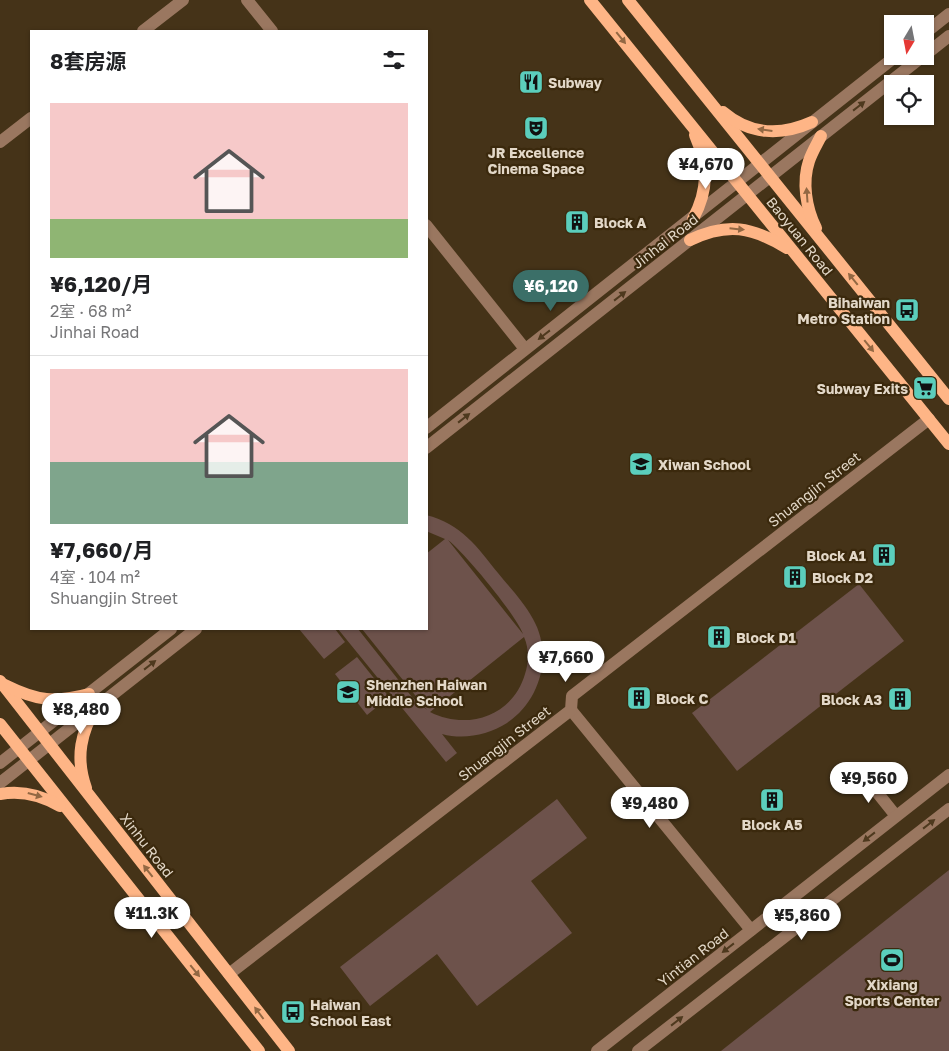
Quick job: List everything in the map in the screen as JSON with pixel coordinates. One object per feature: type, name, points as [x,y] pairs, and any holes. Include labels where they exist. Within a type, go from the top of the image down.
[{"type":"main road","name":"Baoyuan Road","points":[[590,0],[949,444]]},
{"type":"main road","name":"Baoyuan Road","points":[[628,0],[949,399]]},
{"type":"main road","points":[[703,93],[725,114],[742,124],[759,130],[788,131],[812,122]]},
{"type":"main road","points":[[689,121],[700,148],[705,172],[702,198],[692,218]]},
{"type":"main road","points":[[821,136],[808,163],[806,192],[811,219],[822,241]]},
{"type":"main road","points":[[690,240],[707,232],[739,229],[766,237],[795,254]]},
{"type":"main road","points":[[1,683],[23,694],[48,700],[69,699],[89,694]]},
{"type":"main road","name":"Xinhu Road","points":[[1,683],[289,1051]]},
{"type":"main road","points":[[88,795],[82,776],[80,748],[86,727],[97,705]]},
{"type":"main road","points":[[0,724],[66,810],[259,1051]]},
{"type":"main road","points":[[0,794],[22,792],[34,794],[54,802],[66,810]]},
{"type":"street","points":[[144,30],[183,0]]},
{"type":"street","points":[[247,0],[271,30]]},
{"type":"street","points":[[934,26],[949,14]]},
{"type":"street","name":"Jinhai Road","points":[[934,47],[949,36]]},
{"type":"street","name":"Jinhai Road","points":[[428,426],[885,65]]},
{"type":"street","name":"Jinhai Road","points":[[428,446],[911,65]]},
{"type":"street","points":[[0,142],[30,119]]},
{"type":"street","points":[[428,227],[526,349]]},
{"type":"street","name":"Shuangjin Street","points":[[229,974],[571,710],[572,696],[928,419]]},
{"type":"street","points":[[0,763],[171,630]]},
{"type":"street","points":[[0,783],[195,630]]},
{"type":"street","points":[[571,710],[750,930]]},
{"type":"street","name":"Yintian Road","points":[[597,1051],[949,774]]},
{"type":"street","points":[[864,776],[896,816]]},
{"type":"street","points":[[638,1051],[949,809]]},
{"type":"shaded area","points":[[428,516],[449,524],[468,538],[517,595],[533,619],[539,633],[543,661],[540,676],[528,702],[507,723],[492,731],[476,735],[450,736],[442,734],[457,753],[446,762],[339,630],[359,630],[412,697],[427,710],[363,630],[428,630],[428,552],[445,539],[428,532]],"holes":[[[448,540],[511,613],[523,634]],[[524,637],[527,646],[527,665],[519,688],[510,700],[499,709],[487,716],[459,720],[444,718],[430,712]]]},
{"type":"shaded area","points":[[859,584],[904,641],[737,771],[692,713]]},
{"type":"shaded area","points":[[300,630],[336,630],[345,642],[324,659]]},
{"type":"shaded area","points":[[357,657],[389,697],[367,715],[335,674]]},
{"type":"shaded area","points":[[557,799],[587,838],[531,881],[572,933],[477,1006],[437,954],[370,1006],[340,967]]},
{"type":"shaded area","name":"Xixiang Sports Center","points":[[949,870],[949,1051],[721,1051]]},
{"type":"place","name":"Subway","points":[[531,82]]},
{"type":"place","name":"JR Excellence Cinema Space","points":[[536,128]]},
{"type":"place","name":"Block A","points":[[577,222]]},
{"type":"place","name":"Bihaiwan Metro Station","points":[[907,310]]},
{"type":"place","name":"Subway Exits","points":[[925,388]]},
{"type":"place","name":"Xiwan School","points":[[641,464]]},
{"type":"place","name":"Block A1","points":[[884,555]]},
{"type":"place","name":"Block D2","points":[[795,577]]},
{"type":"place","name":"Block D1","points":[[719,637]]},
{"type":"place","name":"Shenzhen Haiwan Middle School","points":[[348,692]]},
{"type":"place","name":"Block C","points":[[639,698]]},
{"type":"place","name":"Block A3","points":[[900,699]]},
{"type":"place","name":"Block A5","points":[[772,800]]},
{"type":"place","name":"Xixiang Sports Center","points":[[892,960]]},
{"type":"place","name":"Haiwan School East","points":[[293,1012]]}]
